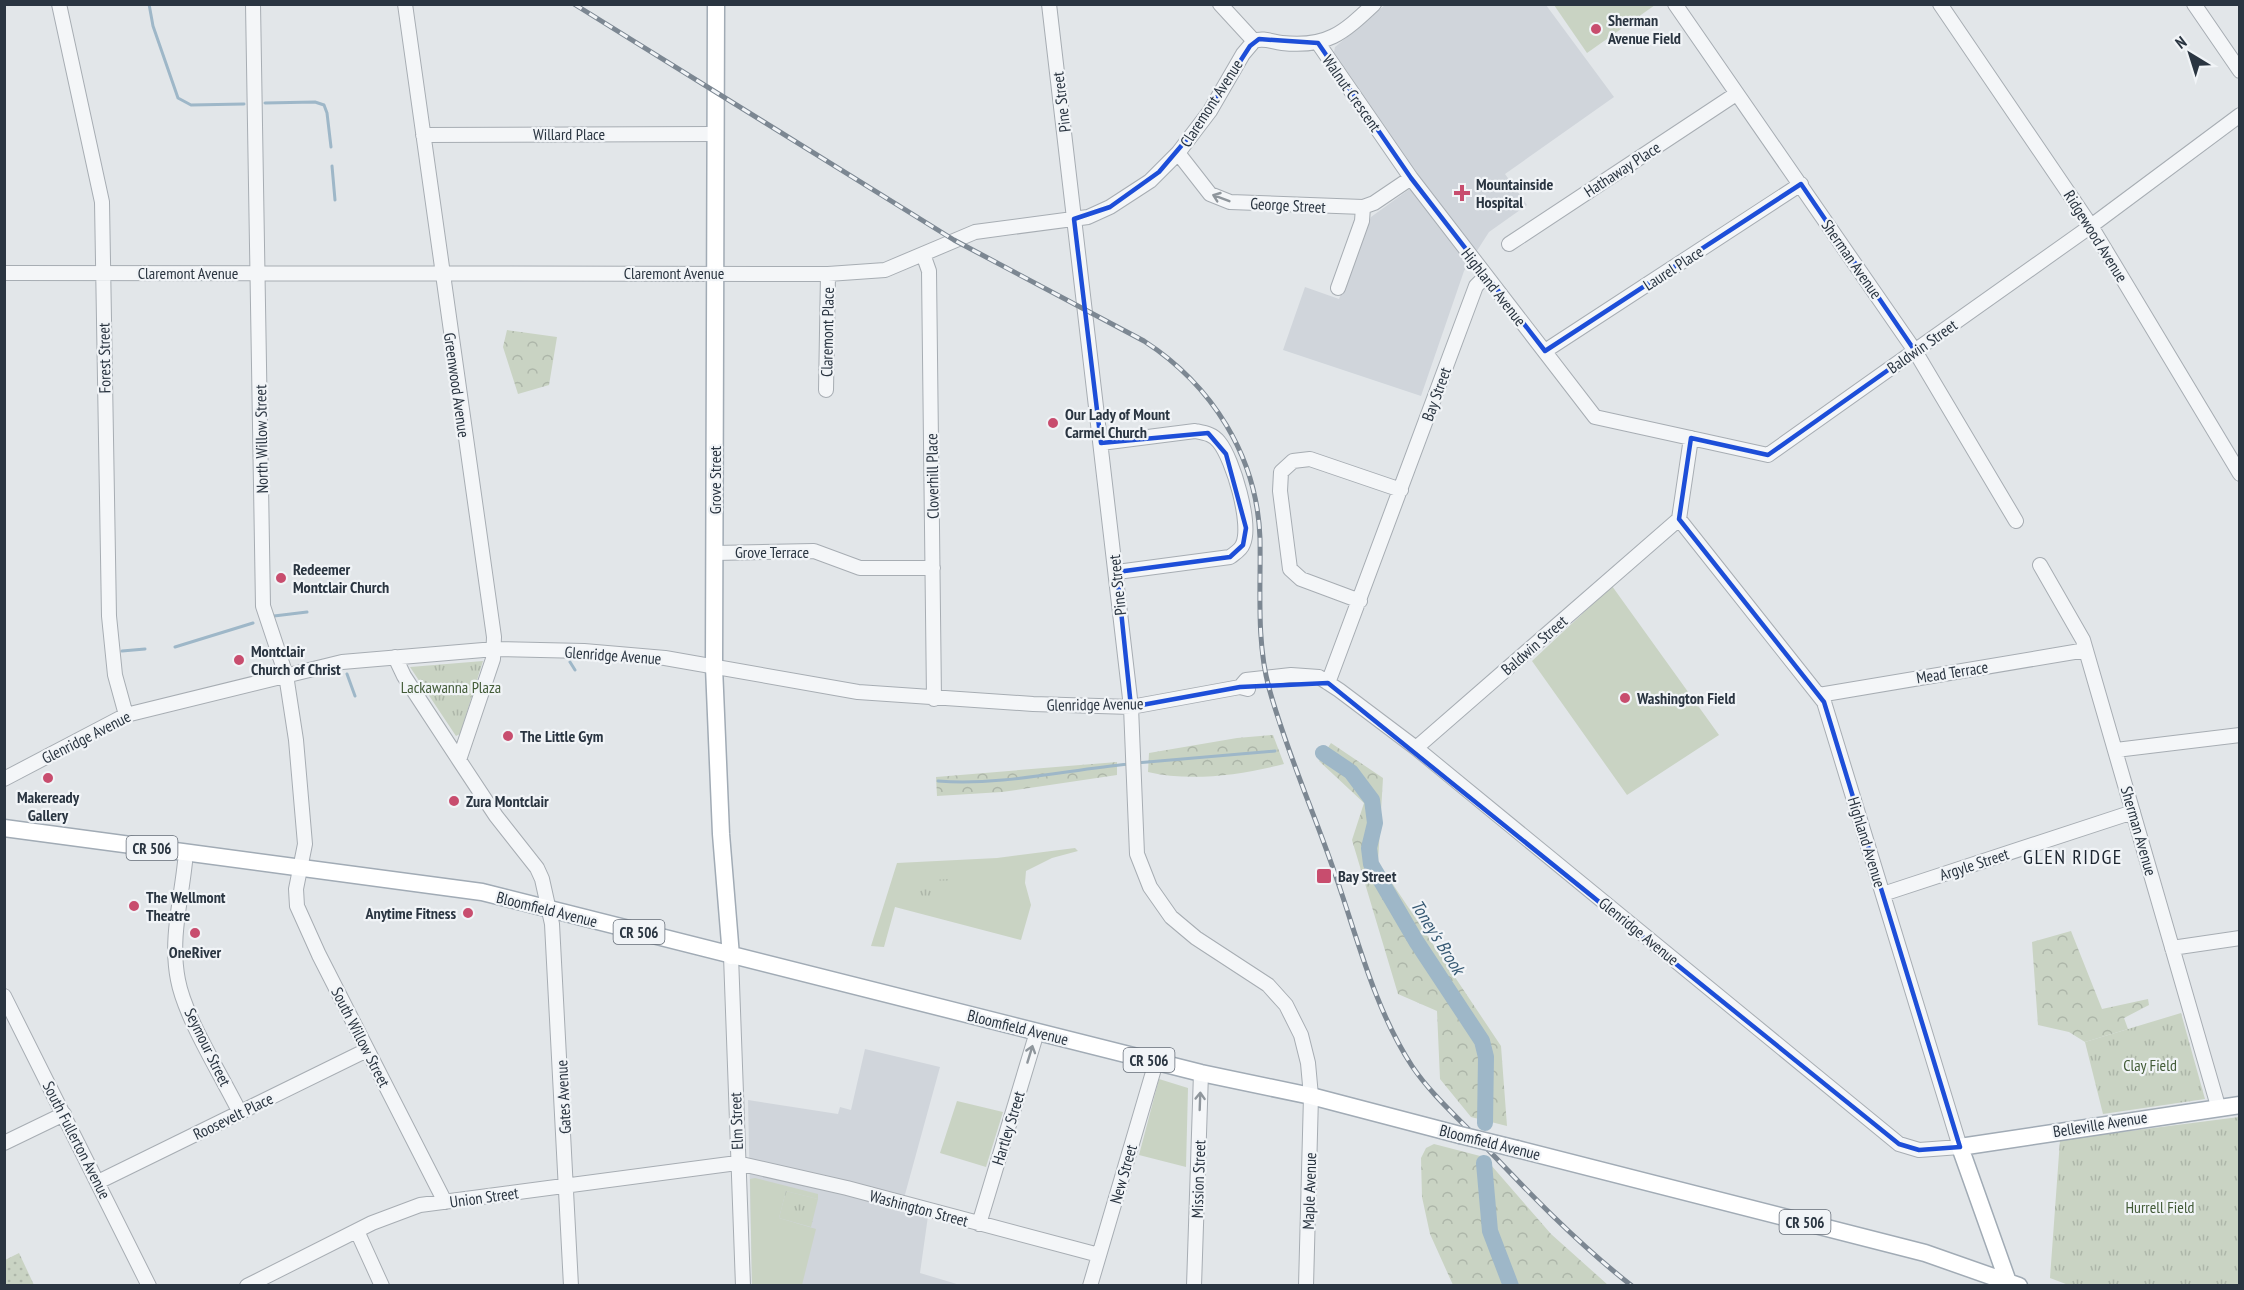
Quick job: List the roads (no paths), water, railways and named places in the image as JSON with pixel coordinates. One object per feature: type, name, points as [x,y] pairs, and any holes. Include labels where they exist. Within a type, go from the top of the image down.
[{"type":"main road","name":"Grove Street","points":[[716,4],[714,668],[721,834],[730,956]]},
{"type":"main road","name":"Bloomfield Avenue","points":[[4,828],[454,887],[548,908],[730,956],[1156,1062],[1311,1096],[1925,1252],[2012,1284]]},
{"type":"main road","name":"Belleville Avenue","points":[[1960,1147],[2218,1106],[2240,1105]]},
{"type":"main road","name":"Highland Avenue","points":[[1960,1147],[2012,1284]]},
{"type":"street","name":"Forest Street","points":[[59,4],[102,202],[109,616],[116,680],[126,715]]},
{"type":"street","name":"North Willow Street","points":[[253,4],[263,606],[286,675],[305,837],[305,851],[300,868]]},
{"type":"street","name":"Greenwood Avenue","points":[[405,4],[495,649],[459,760]]},
{"type":"street","name":"Pine Street","points":[[1049,4],[1131,707],[1137,854],[1150,887],[1166,912],[1182,929],[1268,985],[1286,1005],[1304,1044],[1311,1096]]},
{"type":"street","points":[[1220,4],[1254,41]]},
{"type":"street","points":[[1318,43],[1335,37],[1374,4]]},
{"type":"street","name":"Sherman Avenue","points":[[1675,4],[1915,351],[2016,521]]},
{"type":"street","name":"Ridgewood Avenue","points":[[1940,4],[2091,225],[2240,474]]},
{"type":"street","points":[[2194,4],[2240,71]]},
{"type":"street","name":"Claremont Avenue","points":[[4,273],[828,274],[885,270],[975,232],[1074,219],[1096,213],[1128,196],[1150,181],[1178,153],[1210,111],[1243,54],[1254,41]]},
{"type":"street","name":"Walnut Crescent","points":[[1254,41],[1318,43],[1411,178]]},
{"type":"street","name":"Hathaway Place","points":[[1509,244],[1736,94]]},
{"type":"street","name":"Baldwin Street","points":[[1578,395],[1595,417],[1768,455],[2091,225],[2240,115]]},
{"type":"street","name":"Willard Place","points":[[423,135],[715,134]]},
{"type":"street","name":"George Street","points":[[1178,153],[1210,194],[1223,201],[1363,207]]},
{"type":"street","points":[[1338,288],[1362,221],[1363,207],[1374,203],[1411,178]]},
{"type":"street","name":"Highland Avenue","points":[[1411,178],[1578,395]]},
{"type":"street","name":"Laurel Place","points":[[1545,351],[1801,184]]},
{"type":"street","name":"Cloverhill Place","points":[[924,254],[929,271],[934,699]]},
{"type":"street","name":"Claremont Place","points":[[826,390],[828,274]]},
{"type":"street","name":"Bay Street","points":[[1328,683],[1476,286],[1486,276]]},
{"type":"street","points":[[1101,443],[1195,431],[1208,433],[1219,442],[1226,454],[1241,502],[1246,528],[1243,545],[1230,557],[1117,572]]},
{"type":"street","points":[[1679,519],[1691,438]]},
{"type":"street","points":[[1360,601],[1301,579],[1290,569],[1279,480],[1286,466],[1301,459],[1315,460],[1401,490]]},
{"type":"street","name":"Baldwin Street","points":[[1416,748],[1679,519]]},
{"type":"street","name":"Highland Avenue","points":[[1679,519],[1824,702],[1960,1147]]},
{"type":"street","name":"Grove Terrace","points":[[715,553],[814,551],[860,568],[933,568]]},
{"type":"street","name":"Sherman Avenue","points":[[2040,565],[2076,627],[2086,650],[2218,1106]]},
{"type":"street","name":"Glenridge Avenue","points":[[4,779],[126,715],[342,662],[495,649],[584,651],[665,658],[858,692],[934,699],[1131,707],[1240,687],[1249,689],[1276,684],[1328,683],[1416,748],[1899,1144],[1918,1150],[1960,1147]]},
{"type":"street","name":"Mead Terrace","points":[[1819,695],[2086,650]]},
{"type":"street","points":[[395,657],[404,676],[496,816],[537,868],[548,908]]},
{"type":"street","points":[[2116,750],[2240,735]]},
{"type":"street","name":"Argyle Street","points":[[1883,894],[2133,812]]},
{"type":"street","name":"Seymour Street","points":[[184,862],[175,928],[178,980],[187,1006],[240,1113]]},
{"type":"street","name":"South Willow Street","points":[[300,868],[295,895],[300,914],[445,1202]]},
{"type":"street","name":"Gates Avenue","points":[[548,908],[552,924],[568,1185],[571,1286]]},
{"type":"street","points":[[2172,948],[2240,938]]},
{"type":"street","name":"Elm Street","points":[[730,956],[743,1286]]},
{"type":"street","name":"South Fullerton Avenue","points":[[4,996],[149,1286]]},
{"type":"street","name":"Hartley Street","points":[[979,1224],[1037,1032]]},
{"type":"street","name":"Roosevelt Place","points":[[99,1182],[367,1050]]},
{"type":"street","name":"New Street","points":[[1090,1286],[1156,1062]]},
{"type":"street","name":"Mission Street","points":[[1194,1286],[1201,1073]]},
{"type":"street","name":"Maple Avenue","points":[[1306,1286],[1311,1096]]},
{"type":"street","points":[[4,1143],[64,1114]]},
{"type":"street","name":"Union Street","points":[[247,1286],[357,1231],[420,1205],[737,1163]]},
{"type":"street","name":"Washington Street","points":[[737,1163],[847,1188],[1099,1255]]},
{"type":"street","points":[[357,1231],[382,1286]]},
{"type":"waterway","name":"Toney's Brook","points":[[149,4],[153,26],[178,98],[191,105],[244,104]]},
{"type":"waterway","name":"Toney's Brook","points":[[265,103],[315,102],[324,105],[331,147]]},
{"type":"waterway","name":"Toney's Brook","points":[[332,166],[335,200]]},
{"type":"waterway","points":[[274,616],[307,612]]},
{"type":"waterway","points":[[175,647],[253,623]]},
{"type":"waterway","points":[[122,651],[145,649]]},
{"type":"waterway","name":"Toney's Brook","points":[[570,662],[575,670]]},
{"type":"waterway","points":[[347,674],[355,696]]},
{"type":"waterway","name":"Toney's Brook","points":[[1136,763],[1275,751]]},
{"type":"waterway","name":"Toney's Brook","points":[[1323,753],[1351,772],[1372,800],[1375,823],[1369,848],[1371,864],[1416,941],[1482,1041],[1486,1057],[1485,1123]]},
{"type":"waterway","name":"Toney's Brook","points":[[938,781],[1010,779],[1129,764]]},
{"type":"waterway","name":"Toney's Brook","points":[[1484,1163],[1490,1231],[1511,1286]]},
{"type":"railway","points":[[574,4],[954,240],[1144,341],[1168,359],[1210,401],[1240,451],[1257,508],[1260,538],[1262,651],[1269,688],[1283,734],[1334,871],[1367,971],[1387,1020],[1412,1066],[1435,1095],[1553,1216],[1632,1286]]},
{"type":"place","name":"Sherman Avenue Field","points":[[1596,29]]},
{"type":"place","name":"Mountainside Hospital","points":[[1462,193]]},
{"type":"place","name":"Our Lady of Mount Carmel Church","points":[[1053,423]]},
{"type":"place","name":"Redeemer Montclair Church","points":[[281,578]]},
{"type":"place","name":"Montclair Church of Christ","points":[[239,660]]},
{"type":"place","name":"Washington Field","points":[[1625,698]]},
{"type":"place","name":"The Little Gym","points":[[508,736]]},
{"type":"place","name":"Makeready Gallery","points":[[48,778]]},
{"type":"place","name":"Zura Montclair","points":[[454,801]]},
{"type":"place","name":"Bay Street","points":[[1324,876]]},
{"type":"place","name":"The Wellmont Theatre","points":[[134,906]]},
{"type":"place","name":"Anytime Fitness","points":[[468,913]]},
{"type":"place","name":"OneRiver","points":[[195,933]]},
{"type":"district","name":"GLEN RIDGE","points":[[2073,857]]},
{"type":"park label","name":"Lackawanna Plaza","points":[[451,687]]},
{"type":"park label","name":"Clay Field","points":[[2150,1065]]},
{"type":"park label","name":"Hurrell Field","points":[[2160,1207]]}]
